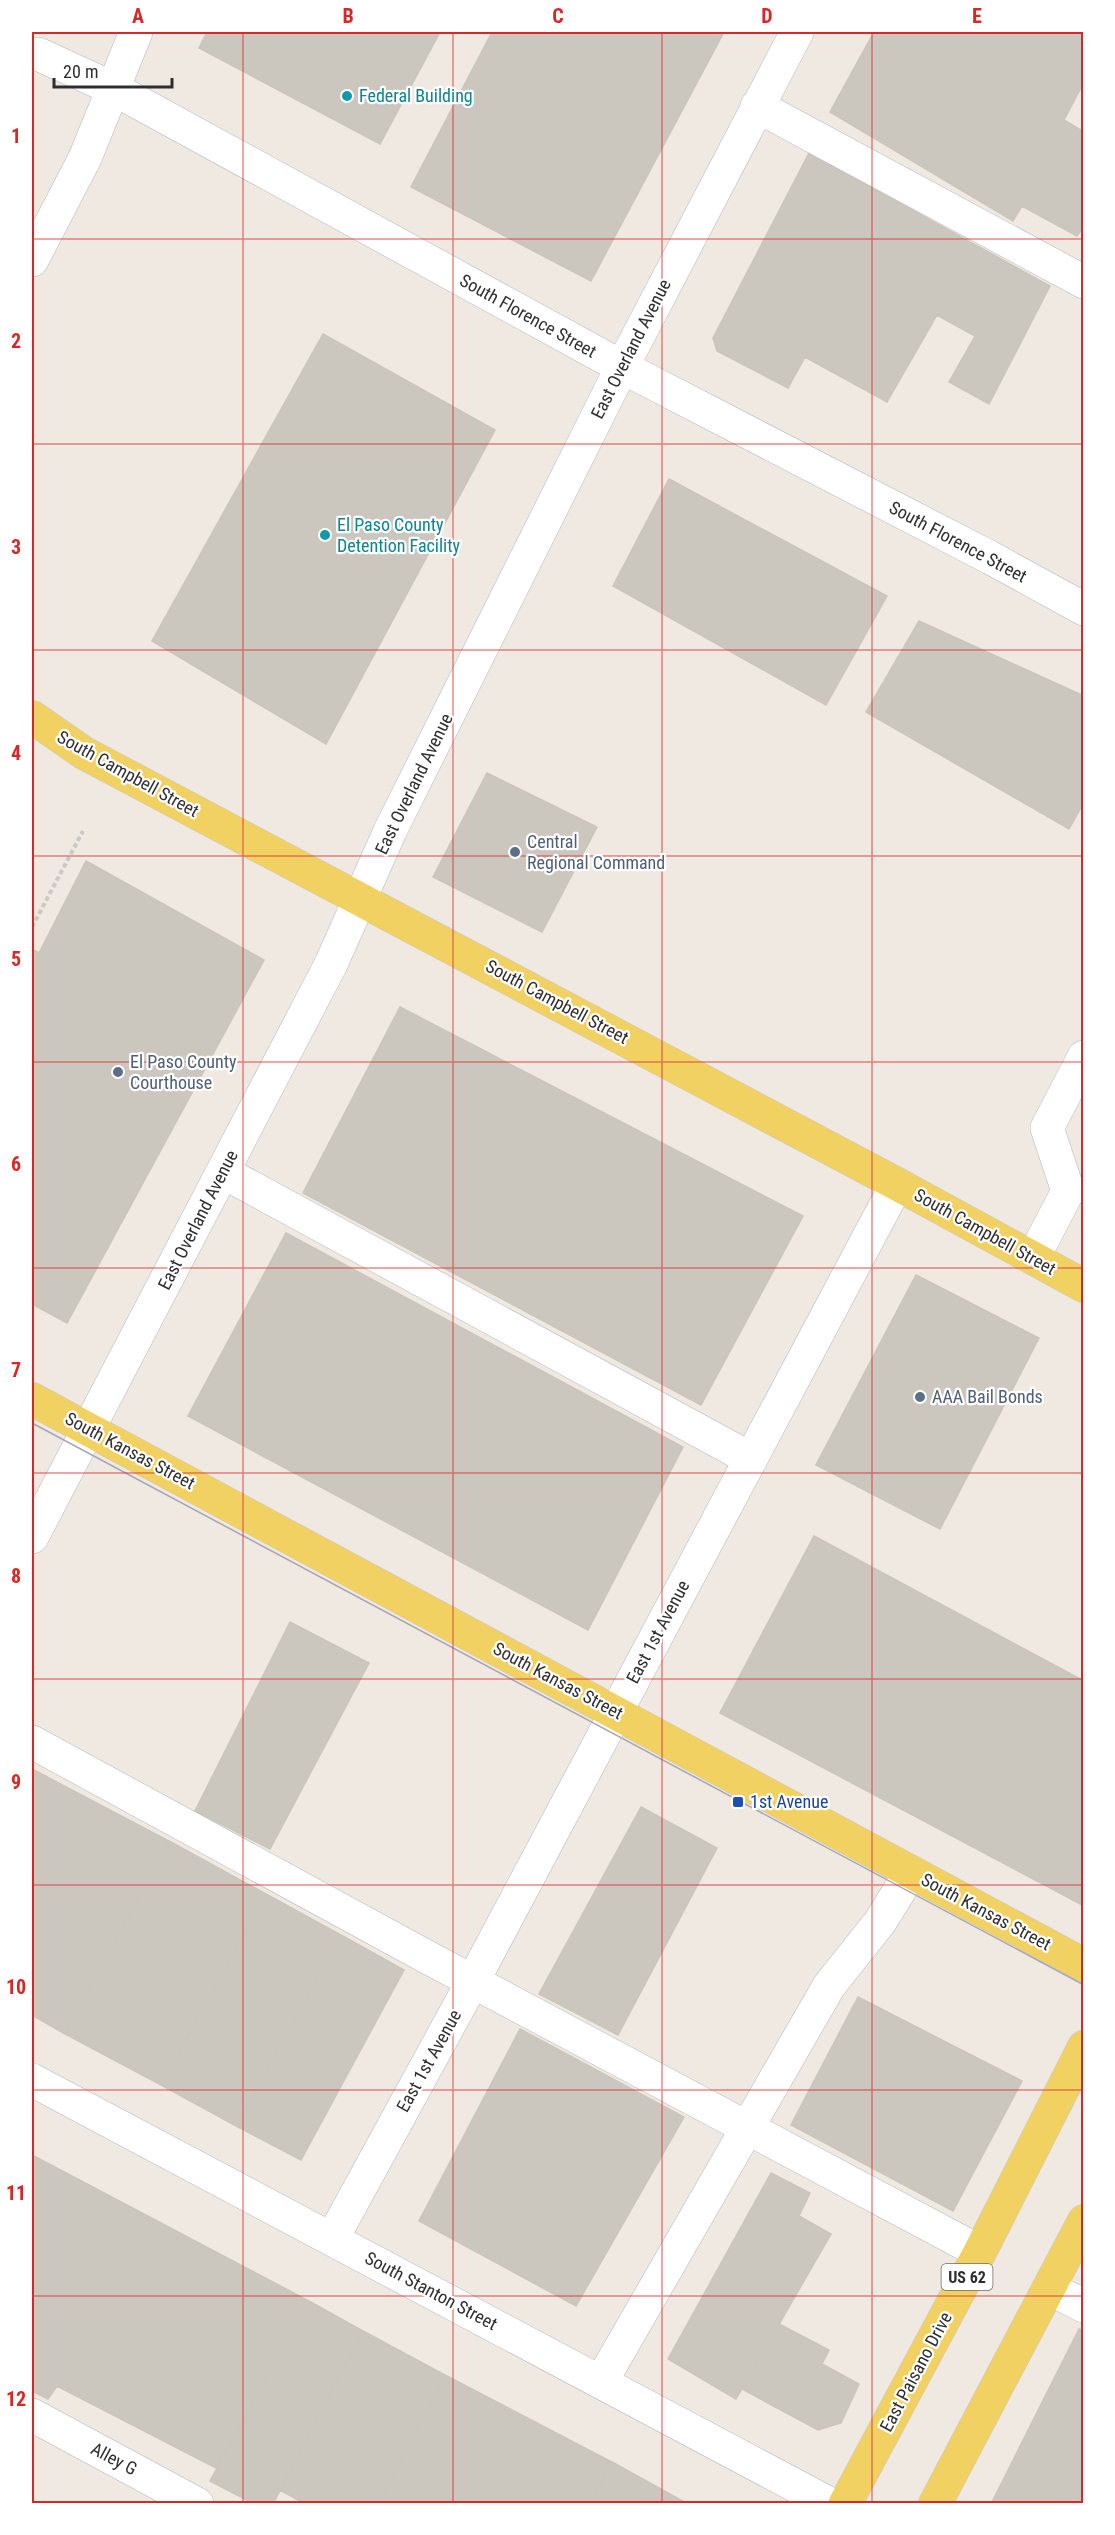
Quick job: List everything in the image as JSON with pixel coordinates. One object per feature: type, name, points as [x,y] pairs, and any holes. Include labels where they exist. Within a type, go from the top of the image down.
[{"type":"main road","name":"South Campbell Street","points":[[32,717],[84,753],[897,1184],[1083,1286]]},
{"type":"main road","name":"South Kansas Street","points":[[32,1399],[1083,1965]]},
{"type":"main road","name":"East Paisano Drive","points":[[845,2504],[980,2252],[1083,2047]]},
{"type":"main road","points":[[935,2504],[1083,2221]]},
{"type":"street","points":[[32,260],[85,158],[136,32]]},
{"type":"street","name":"East Overland Avenue","points":[[32,1537],[331,964],[358,899],[621,367],[796,32]]},
{"type":"street","name":"South Florence Street","points":[[36,56],[112,88],[621,367],[991,558],[1083,609]]},
{"type":"street","points":[[757,106],[1083,282]]},
{"type":"street","points":[[1033,1258],[1068,1191],[1047,1128],[1083,1057]]},
{"type":"street","points":[[223,1172],[751,1459]]},
{"type":"street","name":"East 1st Avenue","points":[[332,2238],[472,1981],[897,1184]]},
{"type":"street","points":[[32,1742],[472,1981],[980,2252]]},
{"type":"street","points":[[601,2382],[746,2126],[829,1986],[880,1922],[911,1872]]},
{"type":"street","name":"South Stanton Street","points":[[32,2080],[830,2504]]},
{"type":"street","points":[[1049,2288],[1083,2306]]},
{"type":"street","name":"Alley G","points":[[32,2415],[197,2504]]},
{"type":"path","points":[[32,927],[83,831]]},
{"type":"building","name":"Federal Building","points":[[207,32],[440,32],[380,144],[199,48]]},
{"type":"building","points":[[492,32],[724,32],[591,281],[411,187]]},
{"type":"building","points":[[874,32],[1084,32],[1084,82],[1064,120],[1084,132],[1084,226],[1077,236],[1022,206],[1013,221],[830,112]]},
{"type":"building","points":[[809,153],[1050,286],[989,404],[949,382],[975,336],[937,315],[887,402],[805,357],[788,388],[717,351],[713,338]]},
{"type":"building","name":"El Paso County Detention Facility","points":[[323,334],[495,430],[326,744],[152,641]]},
{"type":"building","points":[[669,479],[887,596],[826,705],[613,586]]},
{"type":"building","points":[[919,621],[1084,696],[1084,802],[1069,829],[866,712]]},
{"type":"building","name":"Central Regional Command","points":[[487,773],[597,827],[542,932],[433,877]]},
{"type":"building","name":"El Paso County Courthouse","points":[[86,861],[264,960],[67,1323],[32,1304],[32,949],[39,953]]},
{"type":"building","points":[[400,1007],[803,1216],[701,1405],[303,1193]]},
{"type":"building","points":[[286,1233],[683,1447],[588,1630],[188,1416]]},
{"type":"building","points":[[916,1275],[1039,1338],[940,1529],[816,1465]]},
{"type":"building","points":[[814,1536],[1084,1681],[1084,1906],[720,1713]]},
{"type":"building","points":[[290,1622],[369,1663],[270,1849],[195,1811]]},
{"type":"building","points":[[32,1769],[169,1841],[65,2034],[32,2015]]},
{"type":"building","points":[[641,1807],[717,1848],[618,2035],[539,1994]]},
{"type":"building","points":[[169,1841],[266,1894],[161,2085],[65,2034]]},
{"type":"building","points":[[266,1894],[341,1935],[236,2126],[161,2085]]},
{"type":"building","points":[[341,1935],[404,1970],[301,2160],[236,2126]]},
{"type":"building","points":[[858,1997],[1022,2081],[953,2211],[791,2125]]},
{"type":"building","points":[[520,2029],[684,2117],[576,2306],[419,2221]]},
{"type":"building","points":[[32,2155],[309,2301],[216,2468],[57,2386],[48,2399],[32,2391]]},
{"type":"building","points":[[771,2173],[810,2193],[799,2216],[831,2234],[736,2399],[668,2359]]},
{"type":"building","points":[[309,2301],[363,2331],[273,2504],[254,2504],[210,2481]]},
{"type":"building","points":[[779,2324],[829,2350],[822,2364],[859,2384],[841,2423],[818,2430],[742,2389]]},
{"type":"building","points":[[1079,2329],[1084,2331],[1084,2504],[991,2504]]},
{"type":"building","points":[[363,2331],[445,2375],[379,2504],[305,2504],[280,2490]]},
{"type":"building","points":[[445,2375],[612,2462],[590,2504],[379,2504]]},
{"type":"building","points":[[612,2462],[688,2504],[590,2504]]},
{"type":"tram line","points":[[32,1423],[1084,1985]]},
{"type":"place","name":"Federal Building","points":[[347,96]]},
{"type":"place","name":"El Paso County Detention Facility","points":[[325,535]]},
{"type":"place","name":"Central Regional Command","points":[[515,852]]},
{"type":"place","name":"El Paso County Courthouse","points":[[118,1072]]},
{"type":"place","name":"AAA Bail Bonds","points":[[920,1397]]},
{"type":"place","name":"1st Avenue","points":[[738,1802]]}]
